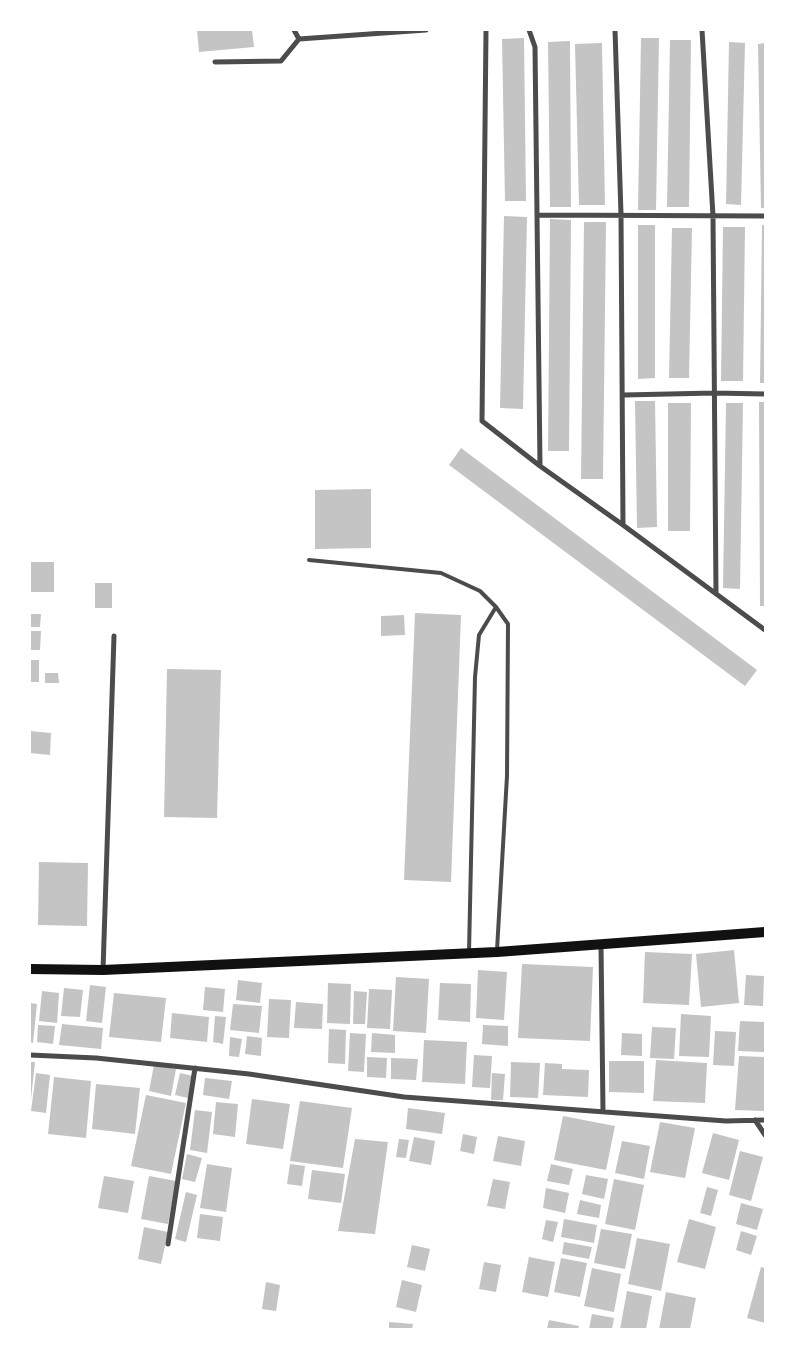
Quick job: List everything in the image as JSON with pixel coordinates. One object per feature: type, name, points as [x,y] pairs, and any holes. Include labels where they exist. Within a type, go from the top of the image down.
[{"type":"main road","points":[[30,968],[104,970],[469,954],[765,932]]},
{"type":"street","points":[[294,30],[299,40]]},
{"type":"street","points":[[347,30],[348,37]]},
{"type":"street","points":[[215,62],[281,61],[299,40],[426,30]]},
{"type":"street","points":[[486,30],[482,421],[540,466],[765,630]]},
{"type":"street","points":[[530,30],[535,48],[540,466]]},
{"type":"street","points":[[615,30],[624,395],[623,525]]},
{"type":"street","points":[[702,30],[713,216],[716,594]]},
{"type":"street","points":[[538,214],[765,216]]},
{"type":"street","points":[[624,395],[765,394]]},
{"type":"street","points":[[104,970],[114,636]]},
{"type":"street","points":[[601,944],[603,1112]]},
{"type":"street","points":[[30,1055],[96,1058],[249,1074],[404,1097],[726,1121],[765,1120]]},
{"type":"street","points":[[168,1244],[195,1068]]},
{"type":"street","points":[[755,1120],[765,1135]]},
{"type":"lane","points":[[309,560],[441,572],[480,591],[496,607],[508,624],[507,776],[497,952]]},
{"type":"lane","points":[[469,954],[474,677],[479,635],[496,607]]},
{"type":"building","points":[[197,30],[252,30],[254,47],[199,52]]},
{"type":"building","points":[[524,38],[526,201],[505,201],[502,39]]},
{"type":"building","points":[[641,38],[659,38],[656,210],[638,210]]},
{"type":"building","points":[[670,40],[691,40],[689,207],[667,207]]},
{"type":"building","points":[[570,41],[571,207],[550,207],[548,42]]},
{"type":"building","points":[[729,42],[745,43],[741,205],[726,204]]},
{"type":"building","points":[[602,43],[605,205],[579,205],[575,44]]},
{"type":"building","points":[[765,43],[765,208],[761,208],[758,44]]},
{"type":"building","points":[[504,216],[527,217],[523,409],[500,408]]},
{"type":"building","points":[[550,219],[571,220],[569,451],[548,451]]},
{"type":"building","points":[[584,222],[606,222],[603,479],[581,479]]},
{"type":"building","points":[[638,225],[655,225],[655,378],[638,379]]},
{"type":"building","points":[[762,225],[765,225],[765,383],[760,383]]},
{"type":"building","points":[[723,227],[745,227],[743,381],[721,381]]},
{"type":"building","points":[[672,228],[692,228],[689,378],[669,378]]},
{"type":"building","points":[[635,401],[655,401],[657,527],[637,528]]},
{"type":"building","points":[[759,402],[765,402],[765,606],[760,606]]},
{"type":"building","points":[[668,403],[691,403],[690,531],[668,531]]},
{"type":"building","points":[[726,403],[743,403],[740,589],[723,588]]},
{"type":"building","points":[[461,448],[757,670],[745,686],[449,465]]},
{"type":"building","points":[[371,489],[371,548],[315,549],[315,490]]},
{"type":"building","points":[[30,562],[54,562],[54,592],[30,592]]},
{"type":"building","points":[[95,583],[112,583],[112,608],[95,608]]},
{"type":"building","points":[[415,613],[461,615],[451,882],[404,880]]},
{"type":"building","points":[[30,614],[41,614],[40,627],[30,627]]},
{"type":"building","points":[[404,615],[405,635],[381,636],[381,616]]},
{"type":"building","points":[[30,631],[41,631],[40,650],[30,650]]},
{"type":"building","points":[[30,660],[39,660],[39,682],[30,682]]},
{"type":"building","points":[[167,669],[221,670],[217,818],[164,817]]},
{"type":"building","points":[[45,673],[58,673],[59,683],[45,683]]},
{"type":"building","points":[[30,731],[51,733],[50,755],[30,753]]},
{"type":"building","points":[[39,862],[88,863],[87,926],[38,925]]},
{"type":"building","points":[[734,950],[739,1003],[701,1007],[696,954]]},
{"type":"building","points":[[645,952],[692,954],[689,1005],[643,1003]]},
{"type":"building","points":[[522,964],[593,967],[590,1041],[518,1038]]},
{"type":"building","points":[[478,970],[507,972],[504,1020],[476,1018]]},
{"type":"building","points":[[746,975],[764,976],[763,1006],[744,1005]]},
{"type":"building","points":[[396,977],[429,979],[426,1033],[393,1031]]},
{"type":"building","points":[[238,980],[262,983],[260,1003],[236,1000]]},
{"type":"building","points":[[328,983],[351,984],[350,1024],[327,1023]]},
{"type":"building","points":[[440,983],[471,984],[470,1022],[438,1020]]},
{"type":"building","points":[[90,985],[106,987],[102,1023],[86,1021]]},
{"type":"building","points":[[205,987],[225,989],[223,1012],[203,1010]]},
{"type":"building","points":[[64,988],[83,990],[80,1017],[61,1016]]},
{"type":"building","points":[[369,989],[392,990],[390,1029],[367,1028]]},
{"type":"building","points":[[42,991],[59,993],[57,1023],[39,1021]]},
{"type":"building","points":[[354,991],[367,992],[365,1024],[353,1024]]},
{"type":"building","points":[[114,993],[166,998],[161,1042],[109,1037]]},
{"type":"building","points":[[269,999],[291,1000],[289,1038],[267,1037]]},
{"type":"building","points":[[296,1002],[323,1004],[322,1029],[294,1028]]},
{"type":"building","points":[[30,1003],[37,1004],[33,1043],[30,1042]]},
{"type":"building","points":[[233,1004],[262,1006],[259,1033],[230,1030]]},
{"type":"building","points":[[172,1013],[209,1017],[207,1042],[170,1038]]},
{"type":"building","points":[[681,1014],[711,1016],[709,1057],[679,1056]]},
{"type":"building","points":[[215,1016],[226,1017],[223,1044],[213,1042]]},
{"type":"building","points":[[740,1021],[765,1022],[764,1052],[738,1051]]},
{"type":"building","points":[[62,1024],[103,1028],[101,1049],[59,1045]]},
{"type":"building","points":[[38,1025],[55,1026],[53,1044],[37,1042]]},
{"type":"building","points":[[483,1025],[508,1026],[508,1046],[482,1044]]},
{"type":"building","points":[[652,1027],[676,1028],[674,1059],[650,1058]]},
{"type":"building","points":[[329,1029],[346,1030],[345,1064],[328,1063]]},
{"type":"building","points":[[715,1031],[736,1032],[734,1066],[713,1065]]},
{"type":"building","points":[[350,1033],[366,1034],[364,1072],[348,1071]]},
{"type":"building","points":[[372,1033],[395,1035],[395,1053],[371,1052]]},
{"type":"building","points":[[622,1033],[642,1034],[642,1056],[621,1055]]},
{"type":"building","points":[[247,1036],[262,1038],[261,1056],[245,1054]]},
{"type":"building","points":[[230,1037],[242,1039],[239,1057],[229,1056]]},
{"type":"building","points":[[424,1040],[467,1042],[465,1084],[422,1082]]},
{"type":"building","points":[[474,1055],[492,1056],[490,1088],[472,1087]]},
{"type":"building","points":[[739,1056],[765,1057],[764,1111],[735,1110]]},
{"type":"building","points":[[367,1057],[387,1058],[386,1078],[367,1077]]},
{"type":"building","points":[[391,1058],[418,1059],[416,1080],[391,1079]]},
{"type":"building","points":[[656,1060],[707,1063],[705,1103],[653,1101]]},
{"type":"building","points":[[609,1061],[644,1061],[644,1093],[609,1092]]},
{"type":"building","points":[[30,1062],[35,1062],[31,1099],[30,1099]]},
{"type":"building","points":[[511,1062],[540,1063],[538,1098],[510,1097]]},
{"type":"building","points":[[545,1063],[562,1064],[562,1069],[589,1070],[588,1097],[543,1095]]},
{"type":"building","points":[[154,1065],[176,1069],[171,1096],[149,1091]]},
{"type":"building","points":[[36,1073],[50,1075],[46,1113],[31,1111]]},
{"type":"building","points":[[180,1073],[193,1076],[188,1098],[175,1095]]},
{"type":"building","points":[[492,1073],[505,1074],[503,1100],[491,1100]]},
{"type":"building","points":[[54,1077],[91,1081],[86,1138],[48,1134]]},
{"type":"building","points":[[205,1078],[232,1081],[229,1099],[203,1095]]},
{"type":"building","points":[[96,1084],[140,1088],[135,1134],[92,1129]]},
{"type":"building","points":[[146,1095],[186,1103],[171,1174],[131,1166]]},
{"type":"building","points":[[252,1099],[290,1104],[283,1149],[246,1144]]},
{"type":"building","points":[[300,1101],[352,1108],[343,1168],[290,1161]]},
{"type":"building","points":[[216,1102],[238,1104],[235,1137],[213,1134]]},
{"type":"building","points":[[408,1108],[445,1113],[442,1134],[406,1129]]},
{"type":"building","points":[[195,1110],[212,1112],[207,1153],[190,1150]]},
{"type":"building","points":[[563,1116],[615,1126],[606,1170],[554,1160]]},
{"type":"building","points":[[660,1122],[695,1128],[685,1178],[650,1172]]},
{"type":"building","points":[[713,1133],[739,1140],[729,1180],[702,1173]]},
{"type":"building","points":[[463,1134],[477,1137],[474,1154],[460,1151]]},
{"type":"building","points":[[498,1136],[525,1141],[521,1166],[493,1161]]},
{"type":"building","points":[[414,1137],[435,1141],[431,1165],[409,1161]]},
{"type":"building","points":[[355,1139],[388,1142],[375,1234],[338,1231]]},
{"type":"building","points":[[399,1139],[409,1140],[406,1158],[396,1157]]},
{"type":"building","points":[[622,1141],[650,1146],[644,1179],[615,1173]]},
{"type":"building","points":[[740,1151],[763,1157],[751,1201],[729,1195]]},
{"type":"building","points":[[187,1154],[202,1158],[195,1182],[182,1179]]},
{"type":"building","points":[[207,1164],[232,1168],[226,1212],[200,1208]]},
{"type":"building","points":[[290,1164],[305,1166],[302,1186],[287,1184]]},
{"type":"building","points":[[551,1164],[573,1169],[569,1185],[547,1181]]},
{"type":"building","points":[[312,1170],[345,1174],[341,1203],[308,1199]]},
{"type":"building","points":[[586,1175],[608,1179],[604,1199],[582,1194]]},
{"type":"building","points":[[104,1176],[134,1181],[128,1213],[98,1208]]},
{"type":"building","points":[[149,1176],[176,1181],[168,1224],[141,1219]]},
{"type":"building","points":[[493,1179],[510,1182],[505,1209],[487,1206]]},
{"type":"building","points":[[614,1179],[644,1185],[635,1230],[605,1224]]},
{"type":"building","points":[[707,1187],[718,1190],[711,1216],[700,1213]]},
{"type":"building","points":[[546,1188],[569,1193],[565,1213],[543,1208]]},
{"type":"building","points":[[186,1192],[197,1195],[186,1242],[175,1239]]},
{"type":"building","points":[[580,1200],[601,1205],[599,1218],[577,1214]]},
{"type":"building","points":[[741,1203],[763,1209],[757,1230],[736,1224]]},
{"type":"building","points":[[200,1214],[223,1217],[220,1241],[197,1238]]},
{"type":"building","points":[[564,1219],[597,1225],[594,1243],[561,1237]]},
{"type":"building","points":[[689,1219],[716,1227],[705,1269],[677,1262]]},
{"type":"building","points":[[546,1220],[558,1222],[553,1242],[542,1239]]},
{"type":"building","points":[[144,1227],[168,1232],[161,1264],[138,1259]]},
{"type":"building","points":[[601,1229],[632,1234],[625,1269],[594,1263]]},
{"type":"building","points":[[741,1231],[757,1236],[751,1255],[736,1250]]},
{"type":"building","points":[[637,1238],[670,1244],[661,1291],[628,1284]]},
{"type":"building","points":[[564,1242],[592,1247],[589,1259],[562,1254]]},
{"type":"building","points":[[412,1245],[430,1249],[425,1271],[407,1267]]},
{"type":"building","points":[[529,1257],[555,1262],[548,1297],[522,1292]]},
{"type":"building","points":[[561,1258],[587,1263],[580,1297],[554,1292]]},
{"type":"building","points":[[484,1262],[501,1265],[496,1292],[479,1289]]},
{"type":"building","points":[[761,1267],[765,1268],[765,1323],[747,1318]]},
{"type":"building","points":[[592,1268],[621,1274],[614,1312],[584,1306]]},
{"type":"building","points":[[402,1280],[422,1285],[416,1312],[396,1307]]},
{"type":"building","points":[[266,1282],[280,1285],[276,1311],[262,1309]]},
{"type":"building","points":[[627,1291],[652,1296],[646,1329],[620,1329]]},
{"type":"building","points":[[666,1292],[696,1298],[690,1329],[659,1329]]},
{"type":"building","points":[[592,1314],[614,1318],[612,1329],[589,1329]]},
{"type":"building","points":[[549,1320],[579,1326],[578,1329],[547,1329]]},
{"type":"building","points":[[389,1322],[413,1324],[412,1329],[389,1329]]}]
